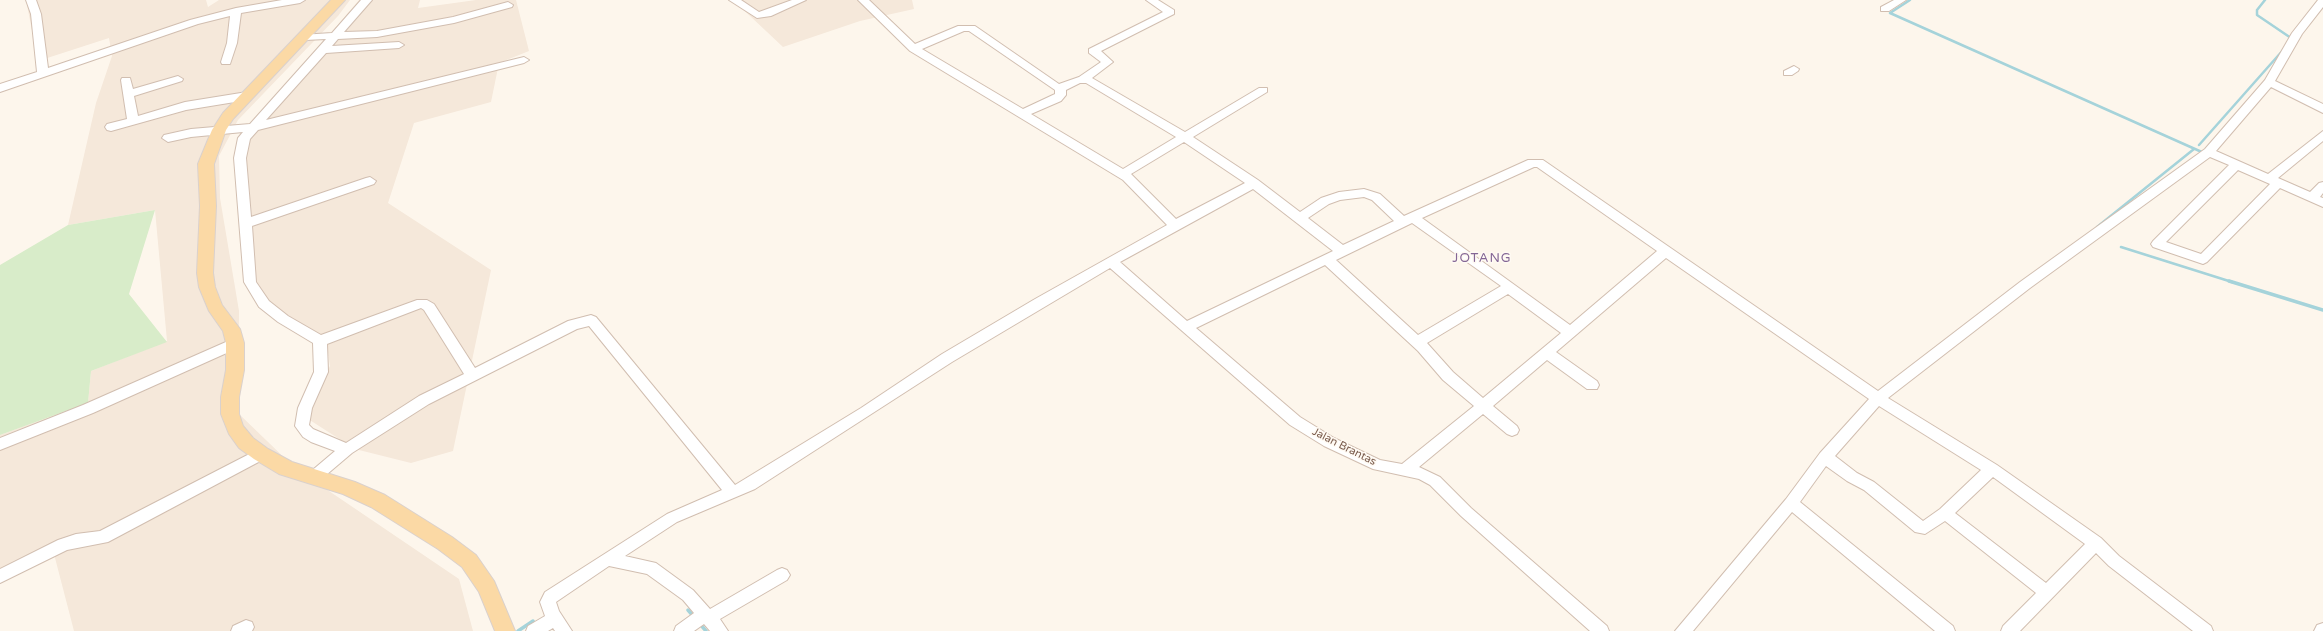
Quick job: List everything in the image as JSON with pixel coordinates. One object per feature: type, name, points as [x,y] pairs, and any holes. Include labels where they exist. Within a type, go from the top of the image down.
[{"type":"main road","points":[[338,0],[305,37],[247,96],[224,130],[206,164],[208,206],[205,273],[207,287],[215,307],[231,329],[235,343],[235,370],[230,397],[230,414],[235,429],[246,443],[260,454],[286,468],[317,474],[378,501],[445,543],[469,561],[487,587],[504,630]]},
{"type":"street","points":[[31,0],[36,14],[42,73]]},
{"type":"street","points":[[0,88],[194,22],[266,2],[300,0]]},
{"type":"street","points":[[320,341],[283,319],[264,304],[250,282],[244,224],[240,149],[244,138],[251,127],[323,50],[367,0]]},
{"type":"street","points":[[734,0],[757,15],[767,14],[801,0]]},
{"type":"street","points":[[863,0],[882,20],[914,49],[1123,174],[1169,218],[1174,226]]},
{"type":"street","points":[[914,49],[967,27],[1054,85],[1061,88],[1083,79],[1108,62],[1093,51],[1170,12],[1151,0]]},
{"type":"street","points":[[1885,9],[1901,0]]},
{"type":"street","points":[[1683,631],[1791,503],[1825,457],[1878,398],[2026,285],[2209,152],[2269,82],[2297,33],[2323,0]]},
{"type":"street","points":[[305,37],[360,36],[398,31],[454,20],[508,5]]},
{"type":"street","points":[[226,62],[232,43],[236,11]]},
{"type":"street","points":[[323,50],[399,45]]},
{"type":"street","points":[[168,138],[191,133],[251,127],[524,60]]},
{"type":"street","points":[[129,94],[178,79]]},
{"type":"street","points":[[1083,79],[1186,138],[1254,183],[1342,251]]},
{"type":"street","points":[[126,80],[133,121]]},
{"type":"street","points":[[2269,82],[2323,109]]},
{"type":"street","points":[[1022,114],[1057,98],[1060,95],[1061,88]]},
{"type":"street","points":[[1123,174],[1186,138],[1263,90]]},
{"type":"street","points":[[111,127],[185,106],[247,96]]},
{"type":"street","points":[[2237,164],[2157,244],[2203,259],[2274,181],[2323,135]]},
{"type":"street","points":[[2209,152],[2323,203]]},
{"type":"street","points":[[1186,328],[1326,258],[1535,162],[1878,398],[1992,469],[2096,543],[2114,561],[2205,631]]},
{"type":"street","points":[[244,224],[370,182]]},
{"type":"street","points":[[564,631],[553,619],[548,602],[550,597],[608,559],[672,518],[750,485],[860,416],[947,358],[1174,226],[1254,183]]},
{"type":"street","points":[[2312,198],[2323,186]]},
{"type":"street","points":[[1300,218],[1325,201],[1339,196],[1364,193],[1376,197],[1408,220],[1500,278],[1507,283],[1507,287],[1571,333]]},
{"type":"street","points":[[1403,471],[1428,453],[1548,353],[1666,251]]},
{"type":"street","points":[[1326,258],[1417,342],[1448,376],[1512,430]]},
{"type":"street","name":"Jalan Brantas","points":[[1111,262],[1295,421],[1329,442],[1378,465],[1422,474],[1435,481],[1466,512],[1602,631]]},
{"type":"street","points":[[1417,342],[1507,287]]},
{"type":"street","points":[[320,341],[422,303],[428,307],[472,375]]},
{"type":"street","points":[[317,474],[346,450],[424,400],[573,325],[591,320],[597,324],[733,493]]},
{"type":"street","points":[[320,341],[321,372],[305,408],[302,426],[308,433],[316,438],[346,450]]},
{"type":"street","points":[[0,444],[88,409],[235,343]]},
{"type":"street","points":[[1548,353],[1592,385]]},
{"type":"street","points":[[0,576],[63,545],[76,541],[91,540],[103,537],[260,454]]},
{"type":"street","points":[[1825,457],[1852,477],[1869,486],[1920,527],[1925,528],[1945,513],[1992,469]]},
{"type":"street","points":[[1791,503],[1947,631]]},
{"type":"street","points":[[1945,513],[2047,593]]},
{"type":"street","points":[[2010,631],[2096,543]]},
{"type":"street","points":[[608,559],[651,568],[688,595],[697,621],[720,631]]},
{"type":"street","points":[[697,621],[782,575]]},
{"type":"street","points":[[534,631],[553,619]]},
{"type":"shaded area","points":[[26,0],[206,0],[208,7],[219,0],[350,0],[338,16],[238,120],[219,156],[220,198],[239,311],[238,413],[295,468],[459,579],[473,631],[74,631],[54,554],[0,583],[0,435],[88,403],[91,371],[167,341],[155,210],[68,225],[96,103],[112,56],[109,38],[38,61]]},
{"type":"shaded area","points":[[359,0],[420,0],[418,8],[476,0],[516,0],[529,51],[499,63],[491,102],[414,123],[388,203],[491,270],[453,451],[411,463],[355,449],[305,417],[330,366],[327,345],[262,300],[244,260],[240,189],[247,131]]},
{"type":"shaded area","points":[[733,0],[912,0],[914,9],[860,21],[783,47]]},
{"type":"green space","points":[[155,210],[129,294],[167,342],[91,371],[88,403],[0,435],[0,265],[68,225]]},
{"type":"waterway","points":[[1910,0],[1890,13],[2204,153]]},
{"type":"waterway","points":[[2265,0],[2257,10],[2257,15],[2291,38]]},
{"type":"waterway","points":[[2199,145],[2284,49]]},
{"type":"waterway","points":[[2097,227],[2194,149]]},
{"type":"waterway","points":[[2121,247],[2232,282]]},
{"type":"waterway","points":[[2229,281],[2323,310]]},
{"type":"waterway","points":[[688,610],[694,617]]},
{"type":"waterway","points":[[518,631],[533,621]]},
{"type":"waterway","points":[[700,624],[706,631]]},
{"type":"district","name":"JOTANG","points":[[1482,259]]}]
